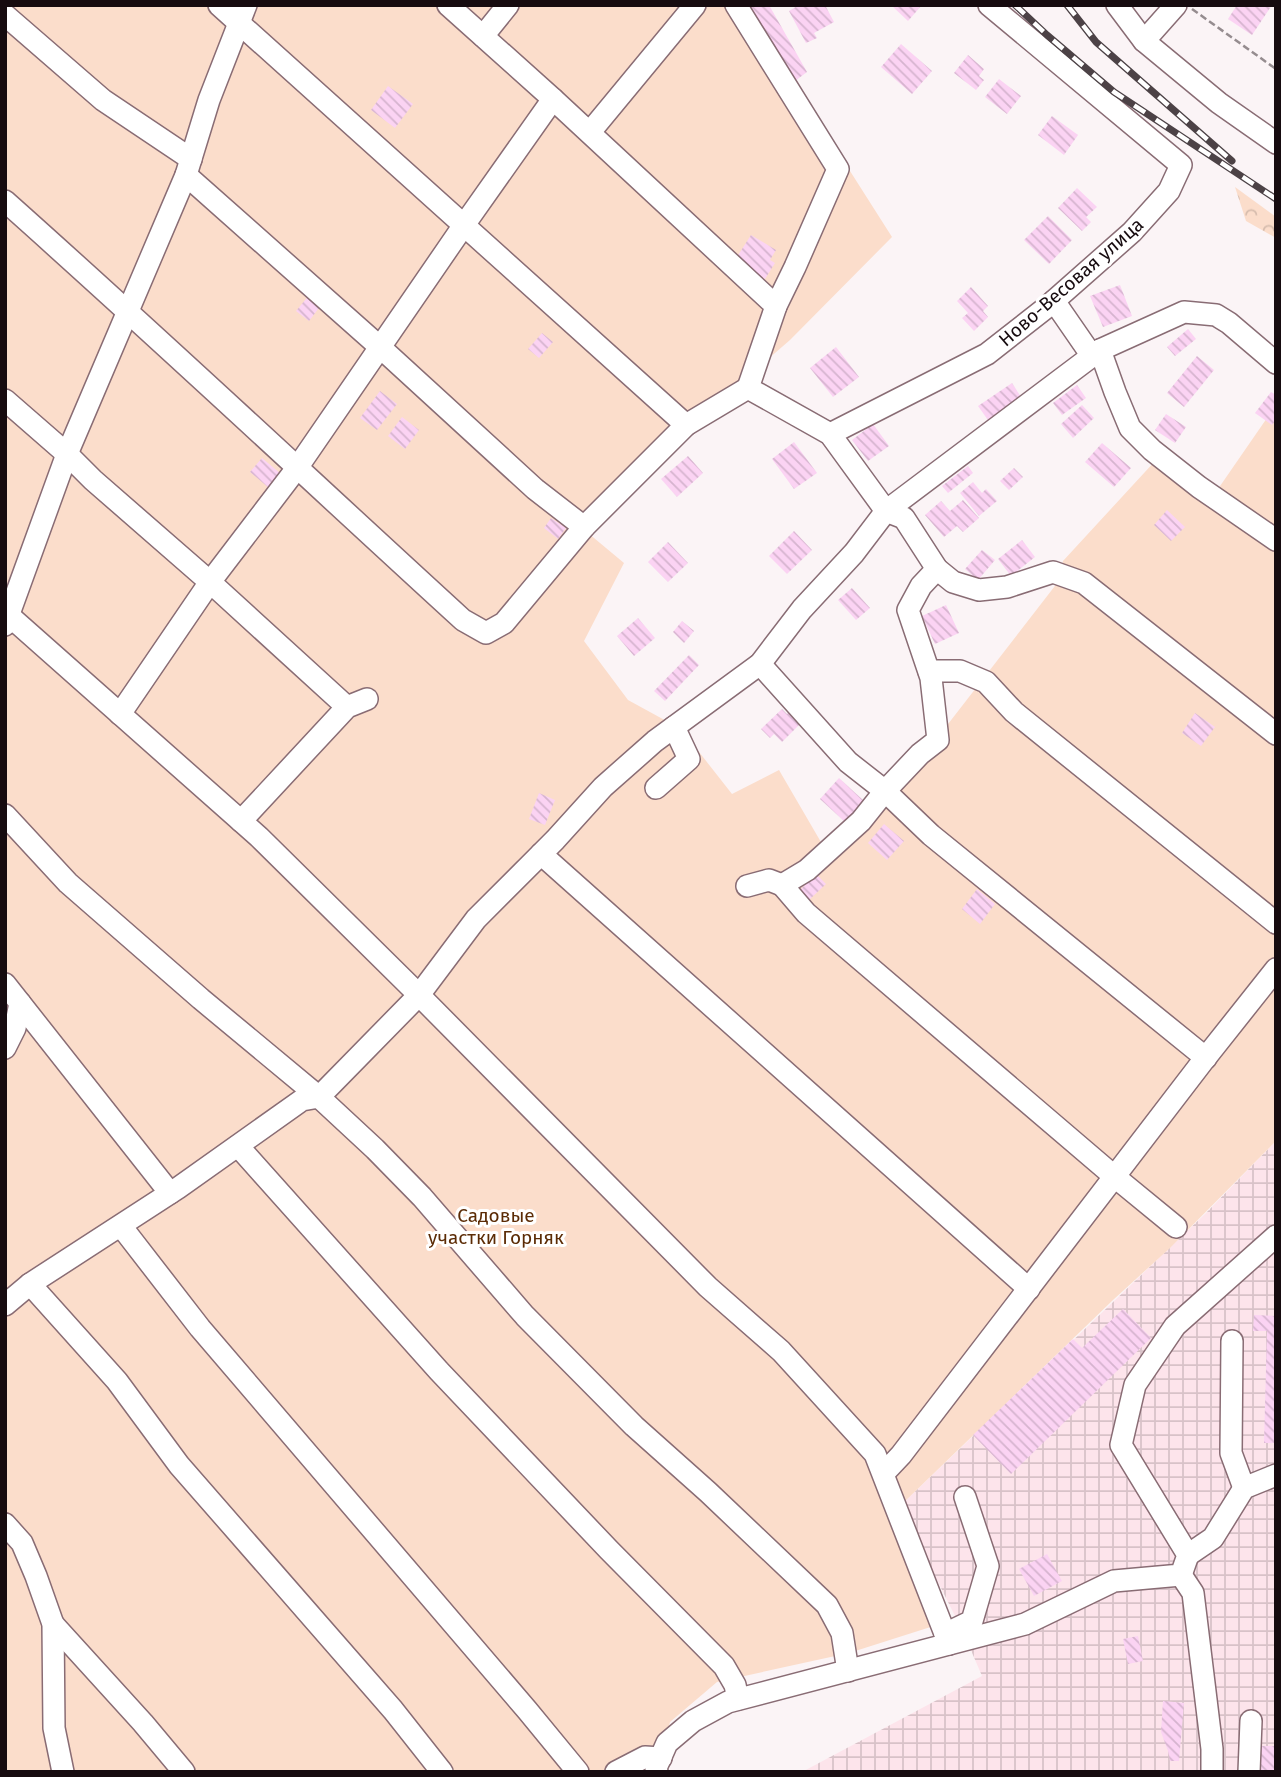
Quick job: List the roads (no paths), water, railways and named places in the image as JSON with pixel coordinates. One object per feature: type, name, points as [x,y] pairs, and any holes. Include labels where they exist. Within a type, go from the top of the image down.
[{"type":"street","points":[[219,5],[242,14],[464,225],[686,425]]},
{"type":"street","points":[[448,5],[590,132],[776,306]]},
{"type":"street","points":[[483,36],[508,5]]},
{"type":"street","points":[[590,132],[695,5]]},
{"type":"street","points":[[5,201],[463,620],[486,633],[504,623],[584,527],[686,425],[748,388],[776,306],[838,169],[736,5]]},
{"type":"street","name":"Ново-Весовая улица","points":[[831,433],[987,354],[1054,301],[1132,232],[1169,191],[1181,165],[989,5]]},
{"type":"street","points":[[1117,5],[1144,41],[1219,103],[1276,142]]},
{"type":"street","points":[[1144,41],[1176,5]]},
{"type":"street","points":[[242,14],[209,100],[189,167],[67,454],[6,618],[241,821],[419,995],[708,1287],[781,1351],[875,1454],[947,1639]]},
{"type":"street","points":[[5,15],[103,100],[189,167],[381,348],[536,489],[584,527]]},
{"type":"street","points":[[120,714],[210,582],[297,468],[553,99]]},
{"type":"street","points":[[1054,301],[1096,353],[1130,428],[1152,450],[1276,540]]},
{"type":"street","points":[[5,1304],[30,1284],[170,1193],[302,1100],[319,1097],[419,995],[476,919],[603,787],[655,741],[760,664],[802,609],[854,553],[886,512],[1096,353],[1184,312],[1216,315],[1276,363]]},
{"type":"street","points":[[748,388],[831,433],[886,512],[904,518],[937,569],[953,582],[979,590],[1007,587],[1053,572],[1084,583],[1276,734]]},
{"type":"street","points":[[5,400],[210,582],[357,704],[241,821]]},
{"type":"street","points":[[782,885],[807,870],[861,821],[920,754],[938,740],[931,678],[908,610],[922,586],[937,569]]},
{"type":"street","points":[[760,664],[848,762],[885,791],[942,844],[1206,1058]]},
{"type":"street","points":[[929,671],[960,671],[986,682],[1014,712],[1276,923]]},
{"type":"street","points":[[656,788],[689,759],[674,727]]},
{"type":"street","points":[[5,815],[68,883],[319,1097],[375,1149],[525,1316],[634,1426],[827,1605],[842,1633],[848,1671]]},
{"type":"street","points":[[541,854],[1028,1289]]},
{"type":"street","points":[[747,886],[769,880],[782,885],[806,913],[1176,1227]]},
{"type":"street","points":[[884,1474],[1276,970]]},
{"type":"street","points":[[5,984],[170,1193]]},
{"type":"street","points":[[5,1048],[15,1027],[20,1003]]},
{"type":"street","points":[[238,1146],[439,1371],[724,1666],[735,1685],[738,1699]]},
{"type":"street","points":[[121,1226],[200,1328],[578,1772]]},
{"type":"street","points":[[1212,1772],[1212,1749],[1193,1593],[1184,1565],[1121,1446],[1135,1385],[1175,1326],[1276,1236]]},
{"type":"street","points":[[30,1284],[117,1381],[179,1465],[393,1710],[442,1772]]},
{"type":"street","points":[[1232,1341],[1231,1453],[1244,1488]]},
{"type":"street","points":[[616,1772],[645,1757],[659,1765],[667,1743],[693,1721],[727,1702],[848,1671],[947,1639],[1025,1624],[1114,1581],[1184,1565],[1213,1538],[1244,1488],[1276,1475]]},
{"type":"street","points":[[947,1639],[972,1621],[988,1566],[965,1497]]},
{"type":"street","points":[[5,1524],[22,1543],[53,1624],[54,1728],[63,1772]]},
{"type":"street","points":[[53,1624],[184,1772]]},
{"type":"street","points":[[1249,1772],[1251,1721]]},
{"type":"railway","points":[[1015,5],[1114,92],[1276,199]]},
{"type":"railway","points":[[1067,5],[1096,42],[1232,161]]},
{"type":"park label","name":"Садовые участки Горняк","points":[[496,1226]]}]
